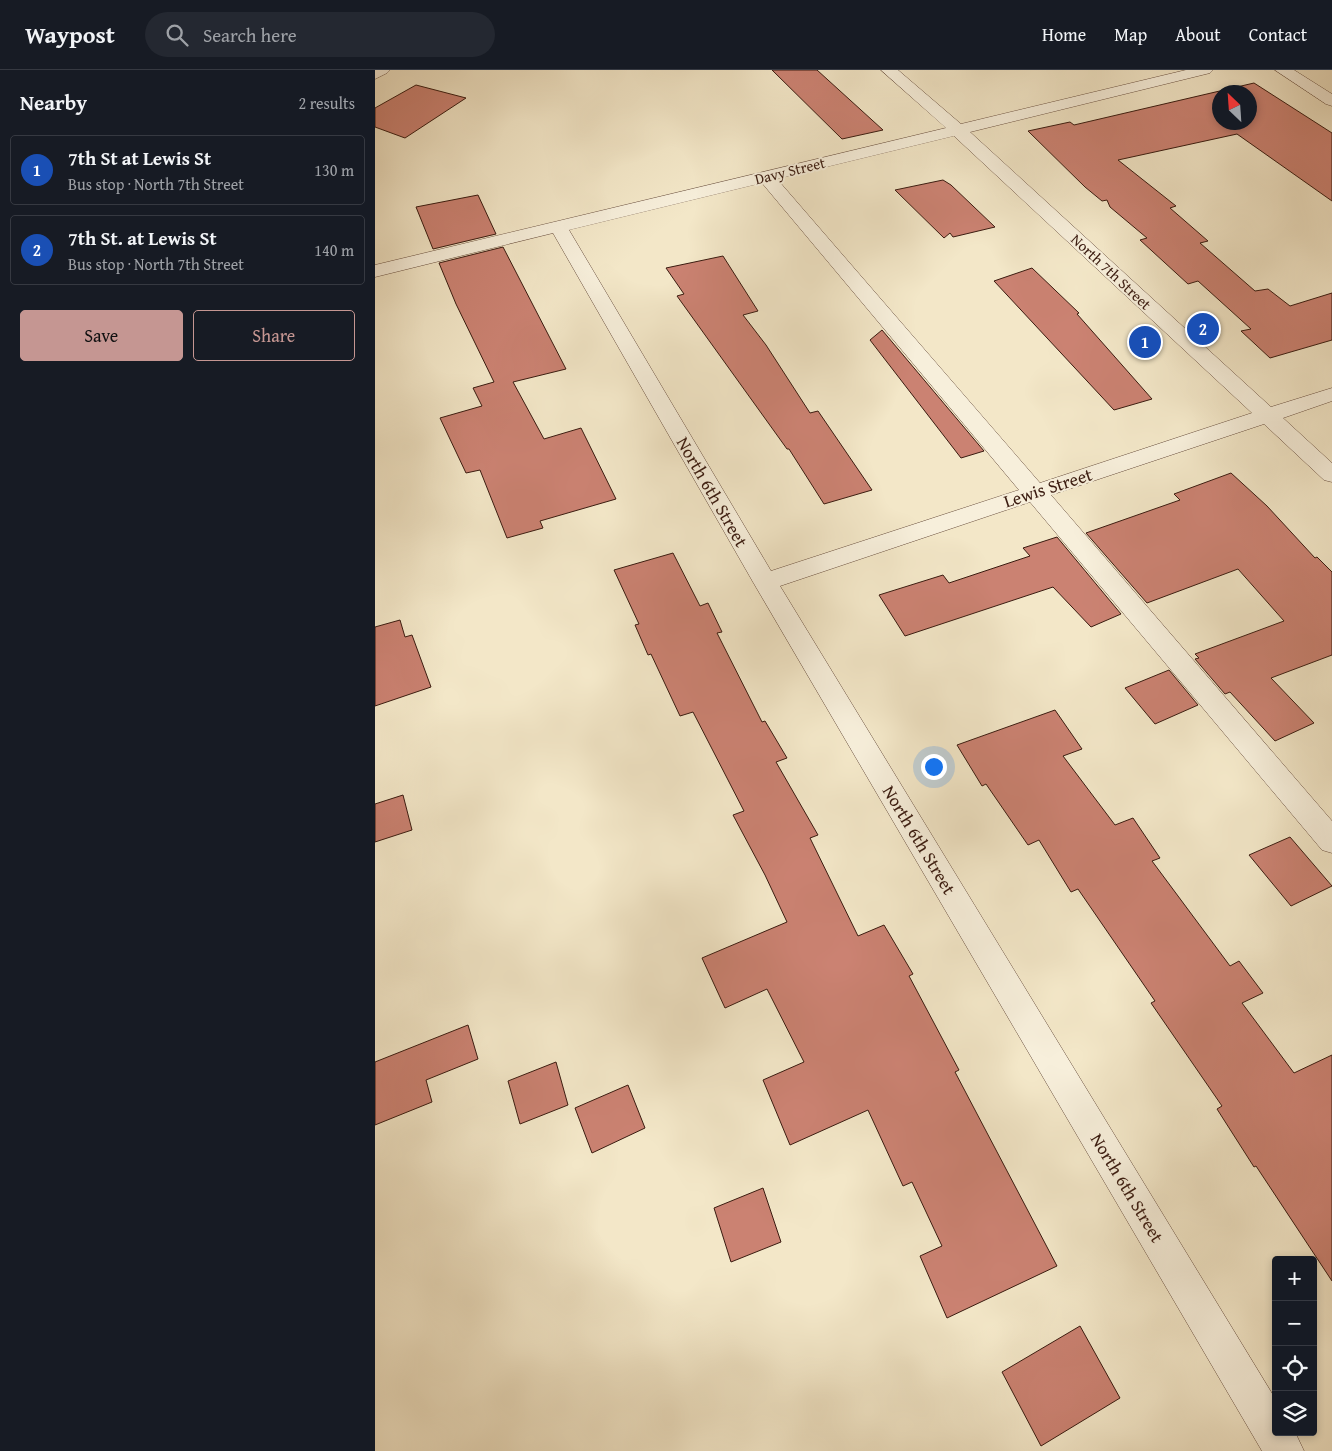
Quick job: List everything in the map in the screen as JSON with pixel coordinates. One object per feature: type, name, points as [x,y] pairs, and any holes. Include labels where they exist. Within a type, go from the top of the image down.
[{"type":"street","points":[[375,74],[382,70]]},
{"type":"street","name":"North 7th Street","points":[[889,70],[958,130],[1332,475]]},
{"type":"street","name":"Davy Street","points":[[375,271],[1205,70]]},
{"type":"street","points":[[1283,70],[1332,102]]},
{"type":"street","points":[[767,177],[1332,841]]},
{"type":"street","name":"North 6th Street","points":[[558,227],[765,582],[1284,1451]]},
{"type":"street","name":"Lewis Street","points":[[765,582],[1332,394]]},
{"type":"building","points":[[772,70],[817,70],[883,130],[842,139]]},
{"type":"building","points":[[1254,83],[1332,133],[1332,201],[1237,134],[1118,160],[1176,206],[1170,208],[1208,241],[1200,243],[1255,291],[1268,289],[1290,306],[1332,293],[1332,340],[1270,358],[1241,331],[1251,329],[1198,281],[1188,284],[1140,240],[1147,238],[1110,207],[1107,200],[1102,201],[1085,187],[1028,131],[1070,122],[1074,125],[1212,93],[1212,130],[1257,130],[1257,85],[1245,85]]},
{"type":"building","points":[[416,85],[466,98],[405,138],[375,127],[375,108]]},
{"type":"building","points":[[943,180],[951,185],[995,227],[953,237],[950,233],[944,238],[895,190]]},
{"type":"building","points":[[478,195],[496,234],[433,249],[416,207]]},
{"type":"building","points":[[503,247],[566,369],[513,382],[544,439],[581,428],[616,499],[540,521],[543,528],[507,538],[480,470],[466,473],[440,418],[482,406],[473,388],[494,382],[456,304],[439,263]]},
{"type":"building","points":[[723,256],[758,311],[743,315],[766,345],[810,413],[818,411],[872,490],[824,504],[789,449],[787,449],[677,296],[684,294],[666,268]]},
{"type":"building","points":[[1032,268],[1079,313],[1077,314],[1152,399],[1114,410],[994,281]]},
{"type":"building","points":[[882,330],[984,451],[961,458],[870,340]]},
{"type":"building","points":[[1231,473],[1267,506],[1315,558],[1317,557],[1332,572],[1332,655],[1271,678],[1314,723],[1275,741],[1230,692],[1225,694],[1195,659],[1199,658],[1195,654],[1284,621],[1238,569],[1147,603],[1086,533],[1180,500],[1174,494]]},
{"type":"building","points":[[1057,537],[1121,614],[1091,627],[1053,587],[905,636],[879,595],[943,575],[949,583],[1030,556],[1023,548]]},
{"type":"building","points":[[673,553],[700,606],[708,603],[722,632],[717,633],[762,722],[765,721],[787,758],[776,762],[818,835],[810,838],[858,936],[884,925],[913,974],[909,976],[959,1070],[955,1072],[1057,1266],[947,1318],[920,1256],[942,1246],[912,1182],[903,1186],[868,1110],[790,1145],[763,1080],[804,1062],[767,989],[725,1008],[702,958],[787,922],[765,875],[733,815],[744,811],[693,712],[680,716],[651,654],[648,655],[635,625],[639,624],[614,570]]},
{"type":"building","points":[[400,620],[405,637],[412,635],[431,687],[375,706],[375,627]]},
{"type":"building","points":[[1169,670],[1198,705],[1155,724],[1125,688]]},
{"type":"building","points":[[1055,710],[1082,749],[1063,756],[1115,825],[1133,818],[1160,858],[1152,861],[1230,966],[1239,961],[1263,993],[1242,1003],[1294,1073],[1332,1055],[1332,1281],[1217,1109],[1222,1106],[1151,1003],[1155,1001],[1078,889],[1071,892],[1039,840],[1028,845],[986,784],[982,786],[957,745]]},
{"type":"building","points":[[403,795],[412,830],[375,842],[375,804]]},
{"type":"building","points":[[1290,837],[1332,886],[1291,906],[1249,855]]},
{"type":"building","points":[[468,1025],[478,1059],[426,1080],[432,1102],[375,1125],[375,1062]]},
{"type":"building","points":[[556,1062],[568,1105],[520,1124],[508,1081]]},
{"type":"building","points":[[628,1085],[645,1128],[592,1153],[575,1108]]},
{"type":"building","points":[[763,1188],[781,1242],[731,1262],[714,1208]]},
{"type":"building","points":[[1080,1326],[1120,1398],[1041,1446],[1002,1372]]},
{"type":"place","name":"7th St. at Lewis St","points":[[1203,329]]},
{"type":"place","name":"7th St at Lewis St","points":[[1145,342]]}]
